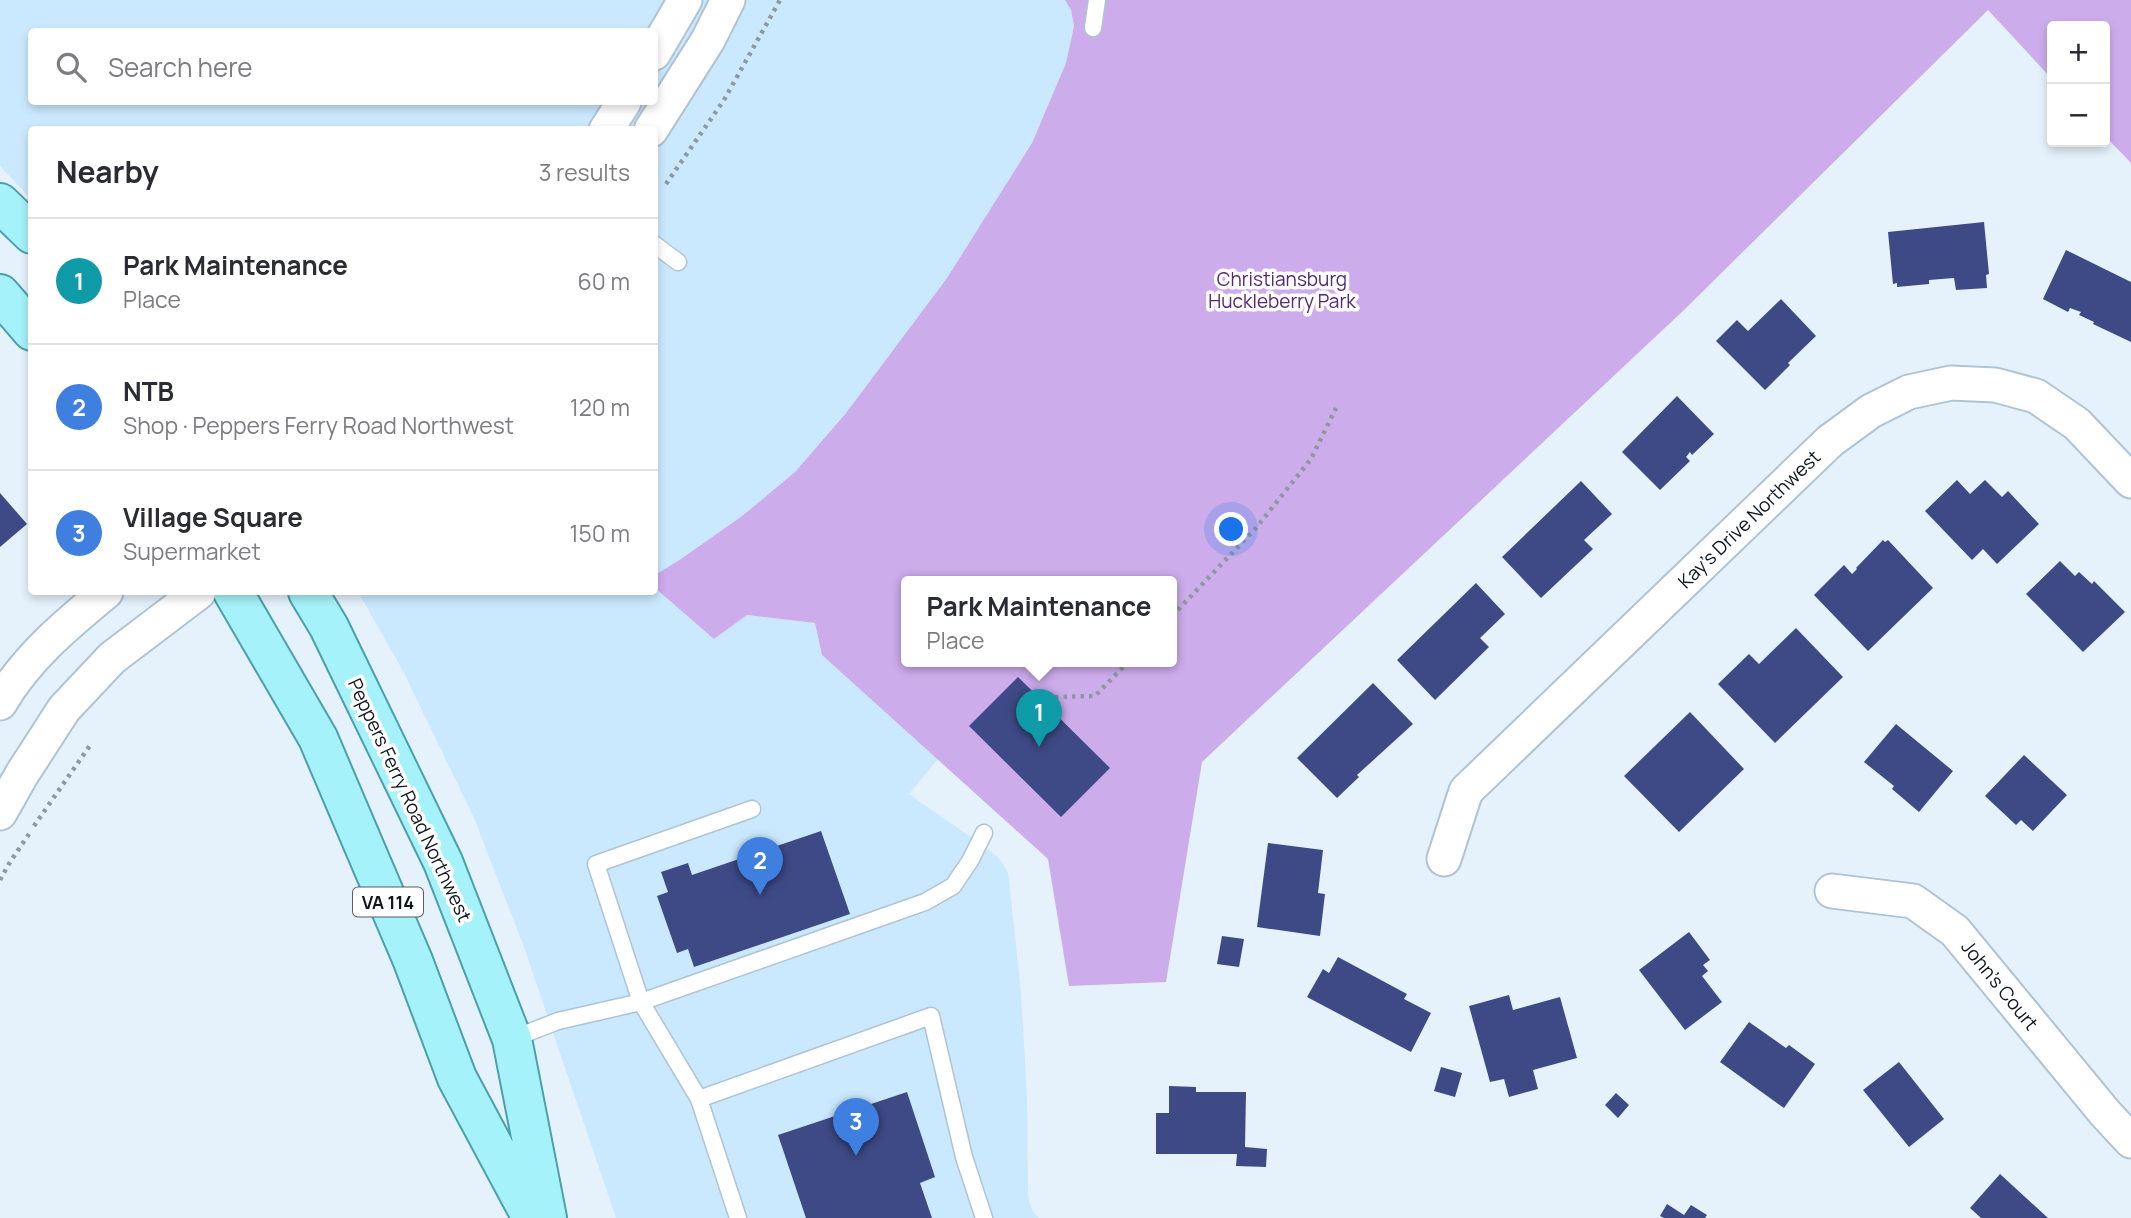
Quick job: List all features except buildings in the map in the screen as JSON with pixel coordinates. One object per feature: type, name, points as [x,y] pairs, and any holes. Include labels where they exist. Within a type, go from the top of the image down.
[{"type":"main road","points":[[0,203],[28,230]]},
{"type":"main road","points":[[0,294],[28,326]]},
{"type":"main road","name":"VA 114","points":[[235,595],[318,738],[413,961],[457,1078],[532,1218]]},
{"type":"main road","name":"Peppers Ferry Road Northwest","points":[[310,595],[330,627],[443,862],[512,1038],[547,1218]]},
{"type":"street","points":[[658,45],[685,0]]},
{"type":"street","points":[[654,126],[708,40],[728,0]]},
{"type":"street","points":[[609,126],[622,105]]},
{"type":"street","name":"Kay's Drive Northwest","points":[[1444,859],[1466,791],[1830,441],[1871,411],[1909,392],[1951,383],[1995,385],[2036,396],[2077,424],[2131,481]]},
{"type":"street","points":[[0,704],[6,692],[51,638],[102,595]]},
{"type":"street","points":[[0,813],[64,709],[112,658],[195,595]]},
{"type":"street","name":"John's Court","points":[[1832,891],[1913,901],[1955,931],[2131,1141]]},
{"type":"lane","points":[[1093,28],[1097,0]]},
{"type":"lane","points":[[658,247],[678,262]]},
{"type":"lane","points":[[738,1218],[699,1100],[641,1002],[596,864],[752,809]]},
{"type":"lane","points":[[512,1038],[558,1021],[641,1002],[925,902],[953,886],[984,833]]},
{"type":"lane","points":[[699,1100],[931,1016],[969,1174],[984,1218]]},
{"type":"path","points":[[666,184],[724,100],[779,0]]},
{"type":"path","points":[[1177,612],[1256,528],[1311,459],[1336,408]]},
{"type":"path","points":[[1055,697],[1095,696],[1123,667]]},
{"type":"path","points":[[0,880],[90,744]]},
{"type":"shaded area","points":[[0,0],[1065,0],[1071,10],[1074,26],[1066,63],[1032,143],[947,278],[846,413],[795,472],[742,516],[658,573],[658,126],[28,126],[28,196],[0,166]]},
{"type":"shaded area","points":[[658,591],[714,639],[747,615],[815,623],[822,655],[938,759],[909,794],[989,850],[999,858],[1008,872],[1021,992],[1027,1098],[1028,1196],[1032,1210],[1039,1218],[616,1218],[524,947],[474,818],[403,671],[360,595],[658,595]]},
{"type":"green space","name":"Christiansburg Huckleberry Park","points":[[1065,0],[2131,0],[2131,163],[2110,141],[2110,21],[2047,21],[2047,74],[1988,10],[1684,310],[1202,762],[1166,982],[1069,986],[1048,859],[822,655],[815,623],[747,615],[714,639],[658,591],[658,573],[742,516],[795,472],[846,413],[947,278],[1032,143],[1066,63],[1074,26],[1071,10]]},
{"type":"place","name":"Park Maintenance","points":[[1039,747]]},
{"type":"place","name":"NTB","points":[[760,895]]},
{"type":"place","name":"Village Square","points":[[856,1156]]}]
